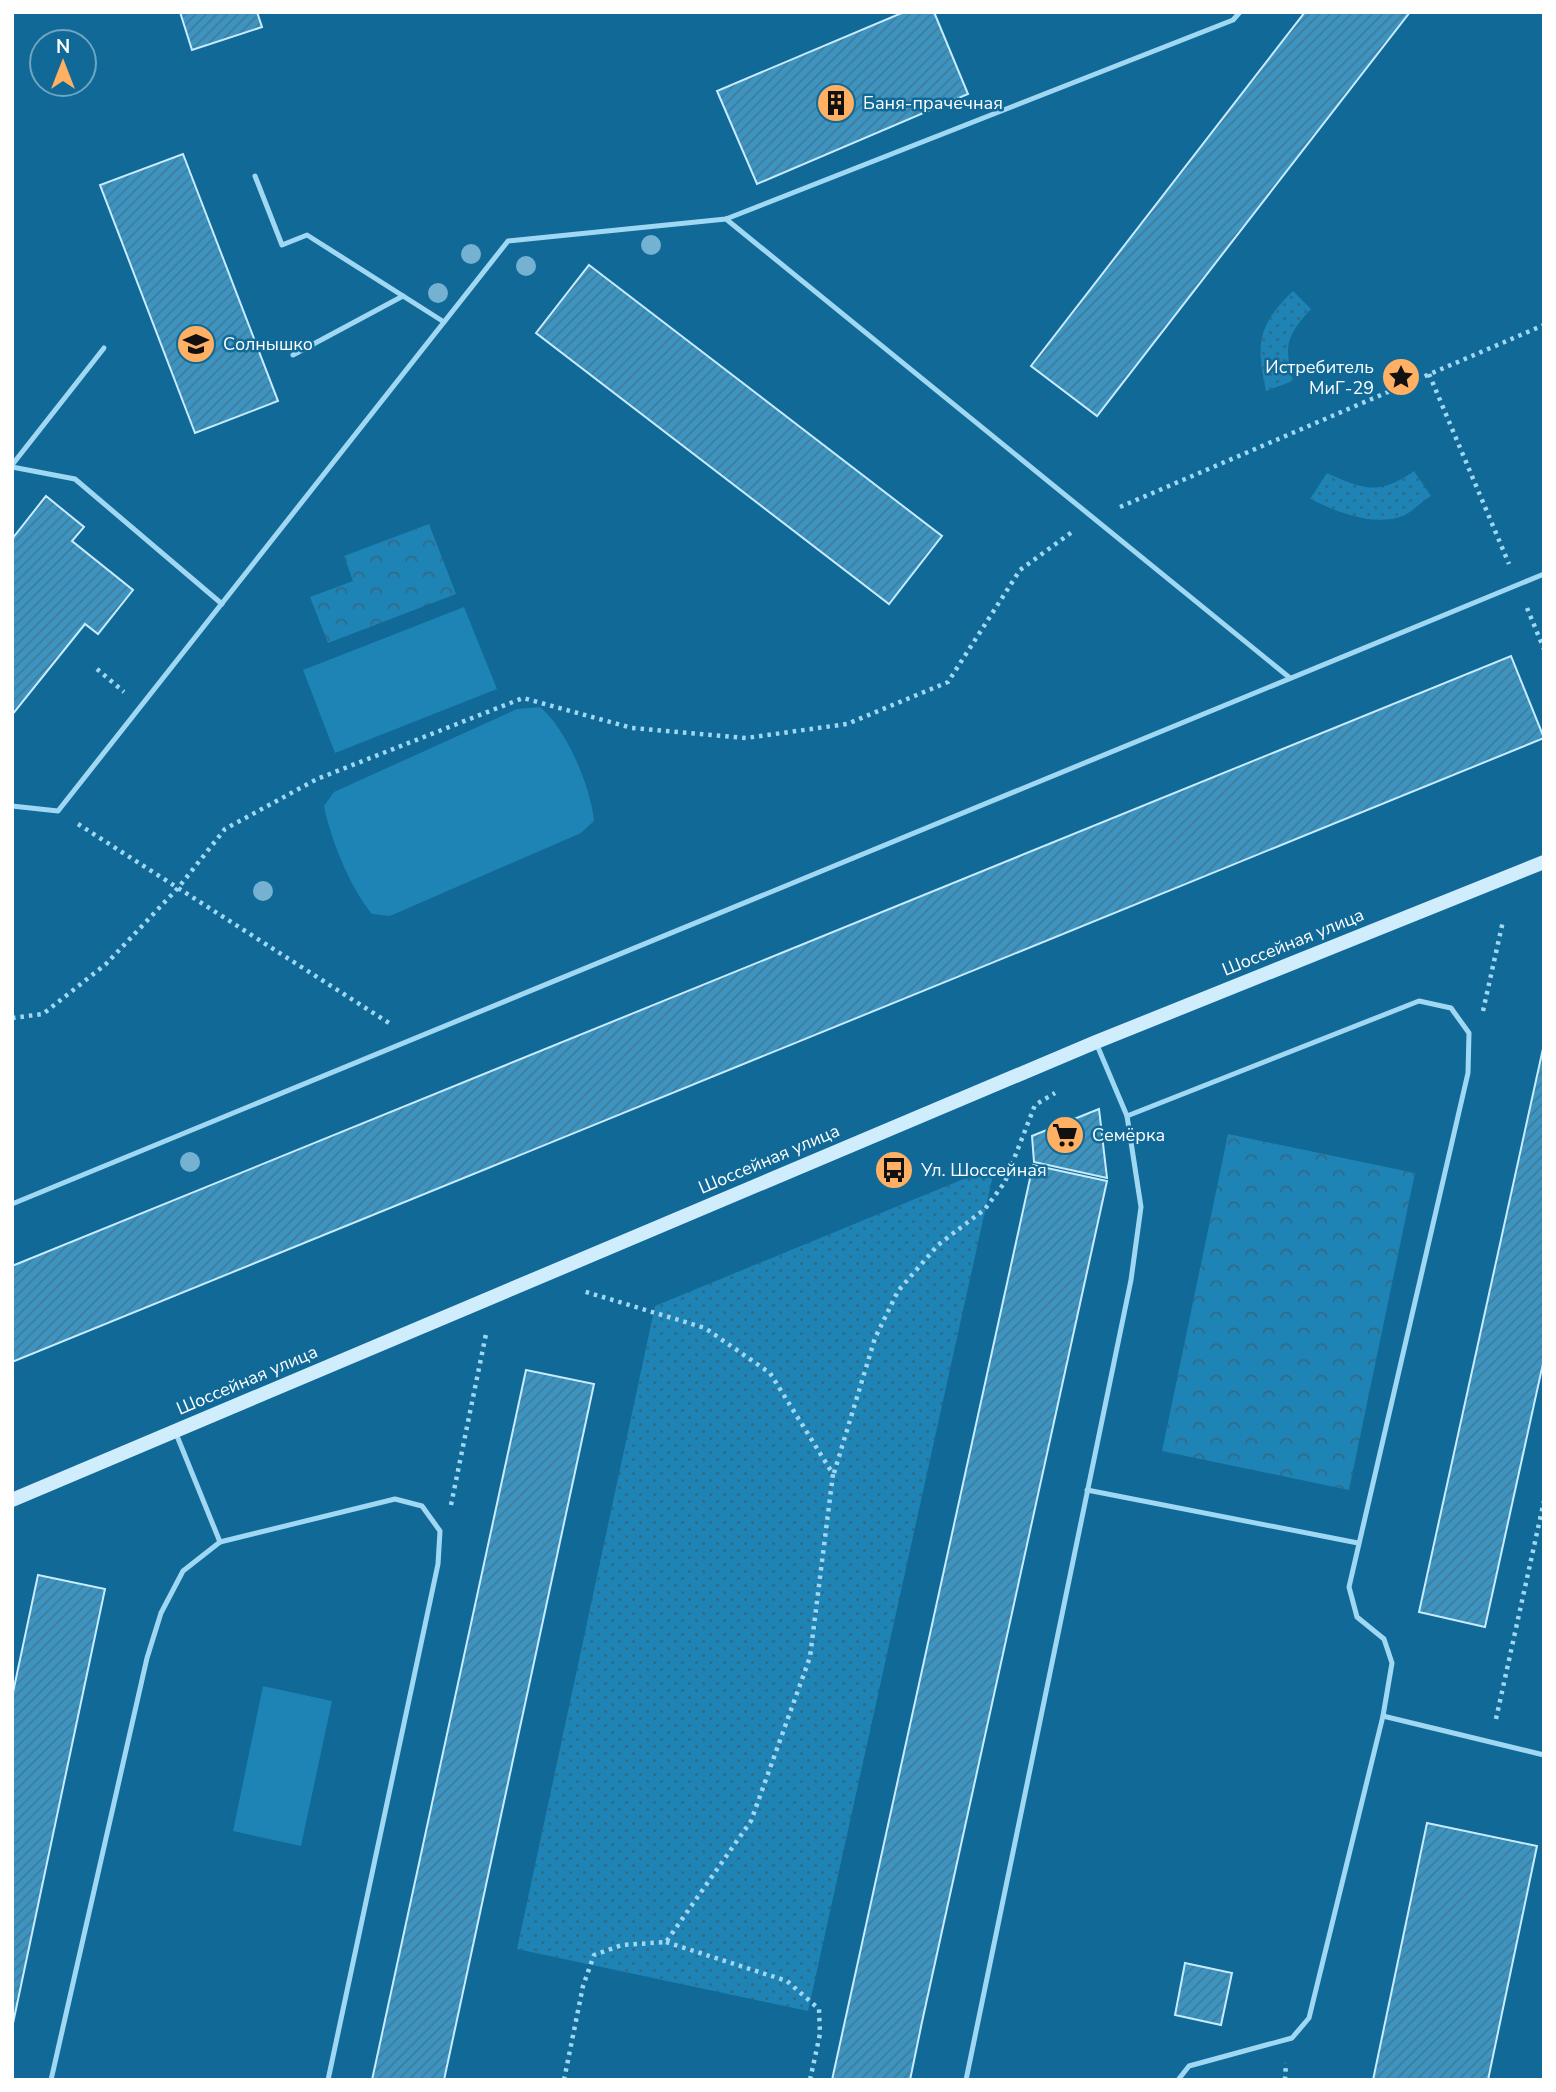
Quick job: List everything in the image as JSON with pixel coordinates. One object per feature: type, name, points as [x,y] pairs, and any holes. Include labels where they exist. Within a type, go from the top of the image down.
[{"type":"street","name":"Шоссейная улица","points":[[12,1500],[1096,1042],[1544,862]]},
{"type":"lane","points":[[12,806],[58,811],[508,241],[726,219],[1233,20],[1240,12]]},
{"type":"lane","points":[[255,176],[282,245],[307,235],[444,322]]},
{"type":"lane","points":[[726,219],[1290,678]]},
{"type":"lane","points":[[293,355],[403,296]]},
{"type":"lane","points":[[104,348],[12,466],[75,479],[222,604]]},
{"type":"lane","points":[[12,1204],[1544,573]]},
{"type":"lane","points":[[1127,1116],[1419,1001],[1451,1008],[1469,1033],[1468,1073],[1349,1587],[1357,1617],[1384,1639],[1392,1663],[1382,1716],[1309,2018],[1292,2038],[1189,2066],[1178,2080]]},
{"type":"lane","points":[[966,2080],[1130,1280],[1141,1207],[1127,1116],[1096,1042]]},
{"type":"lane","points":[[176,1431],[220,1542]]},
{"type":"lane","points":[[1087,1490],[1359,1543]]},
{"type":"lane","points":[[51,2080],[147,1658],[161,1613],[183,1570],[220,1542],[395,1499],[422,1506],[440,1531],[438,1564],[328,2080]]},
{"type":"lane","points":[[1382,1716],[1544,1755]]},
{"type":"path","points":[[12,1018],[43,1014],[106,964],[178,888],[225,829],[317,779],[523,698],[632,728],[746,738],[848,724],[948,681],[1020,570],[1056,541],[1094,519],[1544,325]]},
{"type":"path","points":[[1429,374],[1544,649]]},
{"type":"path","points":[[97,669],[141,706]]},
{"type":"path","points":[[58,811],[413,1039]]},
{"type":"path","points":[[1480,1023],[1503,921]]},
{"type":"path","points":[[666,1942],[751,1821],[810,1657],[833,1474],[875,1338],[898,1291],[938,1245],[985,1209],[1005,1182],[1035,1105],[1067,1086]]},
{"type":"path","points":[[582,1291],[705,1328],[770,1373],[833,1474]]},
{"type":"path","points":[[450,1510],[486,1334]]},
{"type":"path","points":[[1491,1742],[1544,1502]]},
{"type":"path","points":[[564,2080],[583,1986],[594,1955],[622,1945],[666,1942],[787,1981],[819,2009],[820,2034],[810,2080]]},
{"type":"green space","points":[[1293,291],[1311,309],[1296,327],[1289,342],[1288,359],[1293,381],[1266,391],[1261,360],[1262,336],[1272,315]]},
{"type":"green space","points":[[1414,471],[1431,496],[1403,516],[1368,519],[1343,513],[1310,499],[1327,473],[1362,486],[1381,487]]},
{"type":"green space","points":[[429,524],[456,594],[328,643],[310,597],[353,581],[344,556]]},
{"type":"green space","points":[[464,607],[497,689],[335,753],[303,670]]},
{"type":"green space","points":[[540,707],[559,729],[576,759],[588,792],[594,821],[581,833],[390,916],[372,914],[349,878],[331,833],[324,806],[334,792],[517,709]]},
{"type":"green space","points":[[1228,1134],[1415,1173],[1349,1490],[1162,1451]]},
{"type":"green space","points":[[995,1166],[808,2011],[517,1949],[655,1306]]},
{"type":"green space","points":[[263,1686],[332,1701],[301,1846],[233,1831]]},
{"type":"building","points":[[180,12],[257,12],[262,27],[192,50]]},
{"type":"building","name":"Баня-прачечная","points":[[904,12],[934,12],[968,94],[757,184],[717,91]]},
{"type":"building","points":[[1305,12],[1410,12],[1097,416],[1031,366]]},
{"type":"building","points":[[183,154],[278,401],[195,433],[100,185]]},
{"type":"building","points":[[589,265],[942,536],[889,604],[536,333]]},
{"type":"building","points":[[46,496],[84,527],[72,541],[133,590],[98,634],[85,624],[12,715],[12,539]]},
{"type":"building","points":[[1511,656],[1544,738],[12,1362],[12,1266]]},
{"type":"building","points":[[1544,1044],[1544,1359],[1485,1627],[1419,1612]]},
{"type":"building","points":[[1099,1109],[1107,1178],[1034,1162],[1032,1136]]},
{"type":"building","points":[[1033,1165],[1107,1181],[910,2080],[832,2080]]},
{"type":"building","points":[[526,1370],[594,1384],[444,2080],[372,2080]]},
{"type":"building","points":[[38,1575],[105,1589],[12,2028],[12,1697]]},
{"type":"building","points":[[1427,1823],[1537,1846],[1488,2080],[1373,2080]]},
{"type":"building","points":[[1185,1963],[1232,1973],[1221,2025],[1175,2015]]},
{"type":"place","name":"Баня-прачечная","points":[[836,103]]},
{"type":"place","name":"Солнышко","points":[[196,344]]},
{"type":"place","name":"Истребитель МиГ-29","points":[[1401,377]]},
{"type":"place","name":"Семёрка","points":[[1065,1135]]},
{"type":"place","name":"Ул. Шоссейная","points":[[894,1170]]}]
